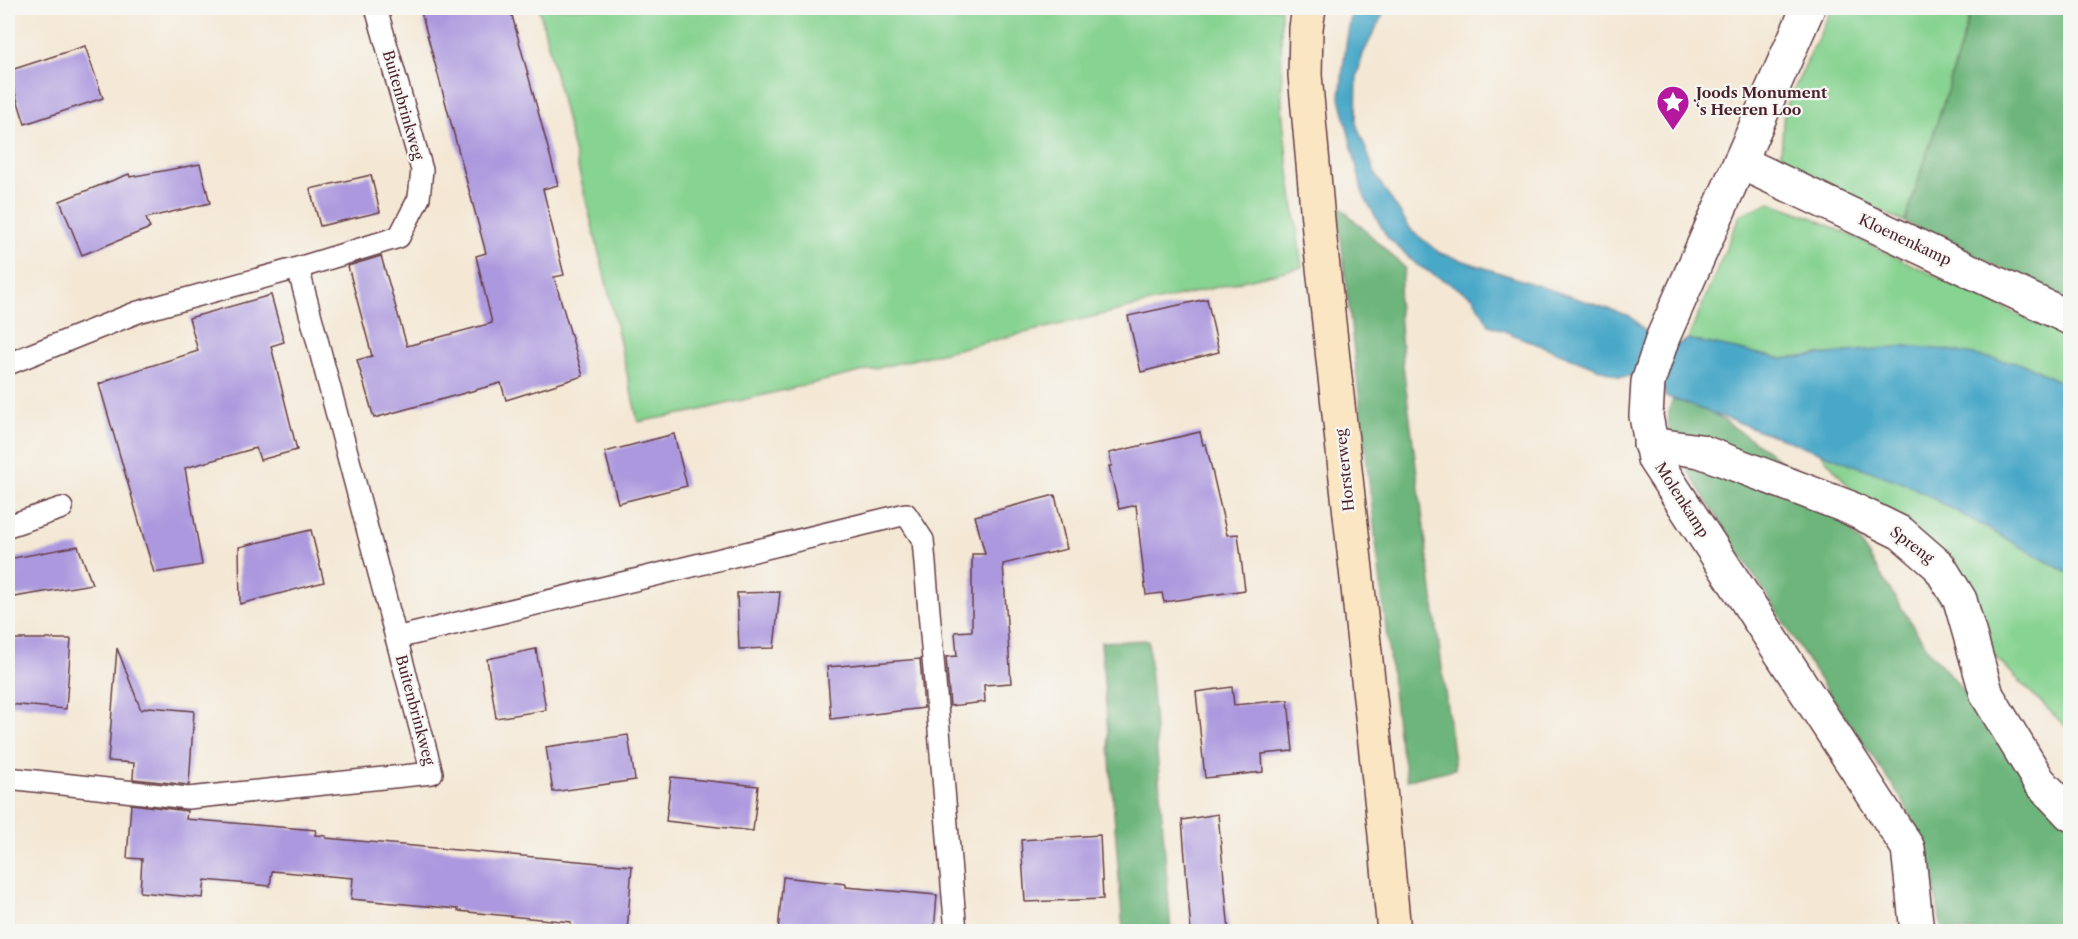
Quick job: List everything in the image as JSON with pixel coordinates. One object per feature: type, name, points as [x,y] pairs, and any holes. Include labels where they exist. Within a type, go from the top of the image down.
[{"type":"street","name":"Horsterweg","points":[[1310,8],[1306,28],[1305,75],[1318,219],[1394,932]]},
{"type":"street","name":"Molenkamp","points":[[1808,8],[1663,337],[1648,382],[1646,416],[1654,459],[1908,848],[1917,932]]},
{"type":"street","name":"Kloenenkamp","points":[[1740,162],[2070,318]]},
{"type":"street","name":"Spreng","points":[[1650,444],[1700,451],[1848,507],[1901,533],[1939,566],[1960,600],[1987,695],[2039,782],[2070,814]]},
{"type":"lane","name":"Buitenbrinkweg","points":[[8,364],[138,312],[298,268],[399,237],[419,198],[422,170],[376,8]]},
{"type":"lane","name":"Buitenbrinkweg","points":[[8,778],[188,798],[432,773],[298,268]]},
{"type":"lane","points":[[8,526],[62,508]]},
{"type":"lane","points":[[396,638],[906,514],[922,540],[956,932]]},
{"type":"green space","points":[[539,8],[1281,8],[1282,110],[1302,267],[692,412],[638,422]]},
{"type":"green space","points":[[1832,8],[1972,8],[1905,222],[1804,177],[1781,154],[1784,111]]},
{"type":"green space","points":[[1972,8],[2070,8],[2070,302],[1905,222]]},
{"type":"green space","points":[[1770,202],[1813,218],[2070,339],[2070,387],[2027,365],[1906,346],[1782,359],[1688,339],[1740,215]]},
{"type":"green space","points":[[1337,204],[1405,268],[1398,298],[1403,365],[1455,769],[1407,780],[1398,733]]},
{"type":"green space","points":[[1676,390],[1728,423],[1814,484],[1860,542],[1928,650],[2021,755],[2070,804],[2070,931],[1942,931],[1929,856],[1902,799],[1822,683],[1677,450],[1668,423]]},
{"type":"green space","points":[[1818,450],[1909,485],[2070,574],[2070,731],[1936,598],[1865,505]]},
{"type":"green space","points":[[1148,640],[1171,931],[1123,931],[1101,642]]},
{"type":"water","points":[[1352,8],[1386,8],[1363,54],[1357,76],[1356,123],[1377,178],[1412,231],[1440,253],[1630,316],[1649,334],[1680,344],[1688,339],[1782,359],[1906,346],[1948,350],[2027,365],[2070,387],[2070,574],[1909,485],[1665,396],[1662,385],[1631,376],[1620,377],[1489,325],[1473,297],[1417,265],[1387,237],[1363,194],[1340,97]]},
{"type":"building","points":[[420,8],[510,8],[558,185],[543,189],[564,275],[554,277],[583,376],[506,400],[501,383],[374,418],[357,360],[372,356],[348,266],[381,256],[407,346],[492,323],[476,256],[486,253]]},
{"type":"building","points":[[85,46],[103,98],[25,124],[8,71]]},
{"type":"building","points":[[200,164],[210,203],[146,218],[150,228],[82,255],[60,201],[129,174],[130,177]]},
{"type":"building","points":[[371,175],[380,212],[320,226],[310,189]]},
{"type":"building","points":[[271,295],[284,342],[271,346],[297,450],[260,460],[256,448],[185,468],[202,565],[154,573],[99,384],[198,351],[189,318]]},
{"type":"building","points":[[1207,299],[1219,352],[1141,372],[1128,316]]},
{"type":"building","points":[[1200,432],[1203,445],[1206,444],[1227,535],[1238,534],[1245,590],[1164,602],[1162,593],[1146,595],[1136,505],[1119,509],[1109,466],[1112,466],[1109,453]]},
{"type":"building","points":[[674,434],[687,486],[618,503],[605,452]]},
{"type":"building","points":[[1055,495],[1067,549],[1003,564],[1011,683],[984,685],[985,702],[950,706],[946,657],[957,656],[955,632],[972,631],[972,554],[985,554],[975,516]]},
{"type":"building","points":[[311,530],[324,582],[240,604],[239,547]]},
{"type":"building","points":[[78,546],[92,584],[8,598],[8,559]]},
{"type":"building","points":[[780,592],[774,648],[739,649],[737,593]]},
{"type":"building","points":[[8,639],[71,639],[66,709],[8,704]]},
{"type":"building","points":[[117,648],[141,710],[149,707],[194,711],[189,785],[133,779],[134,763],[108,761]]},
{"type":"building","points":[[536,649],[546,710],[496,718],[487,659]]},
{"type":"building","points":[[920,659],[924,708],[831,719],[827,667]]},
{"type":"building","points":[[1232,687],[1234,705],[1288,700],[1293,751],[1262,754],[1263,772],[1205,778],[1196,692]]},
{"type":"building","points":[[628,735],[635,780],[553,792],[546,747]]},
{"type":"building","points":[[671,777],[758,786],[753,831],[666,821]]},
{"type":"building","points":[[131,804],[187,811],[186,819],[316,830],[315,835],[326,836],[326,838],[632,866],[627,932],[571,932],[571,922],[351,899],[353,878],[272,871],[270,886],[205,880],[203,898],[140,892],[142,859],[127,858]]},
{"type":"building","points":[[1218,814],[1229,932],[1191,932],[1182,820]]},
{"type":"building","points":[[1100,835],[1103,899],[1025,902],[1021,840]]},
{"type":"building","points":[[783,877],[846,884],[846,887],[937,895],[934,932],[778,932]]},
{"type":"place","name":"Joods Monument ‘s Heeren Loo","points":[[1673,131]]}]
